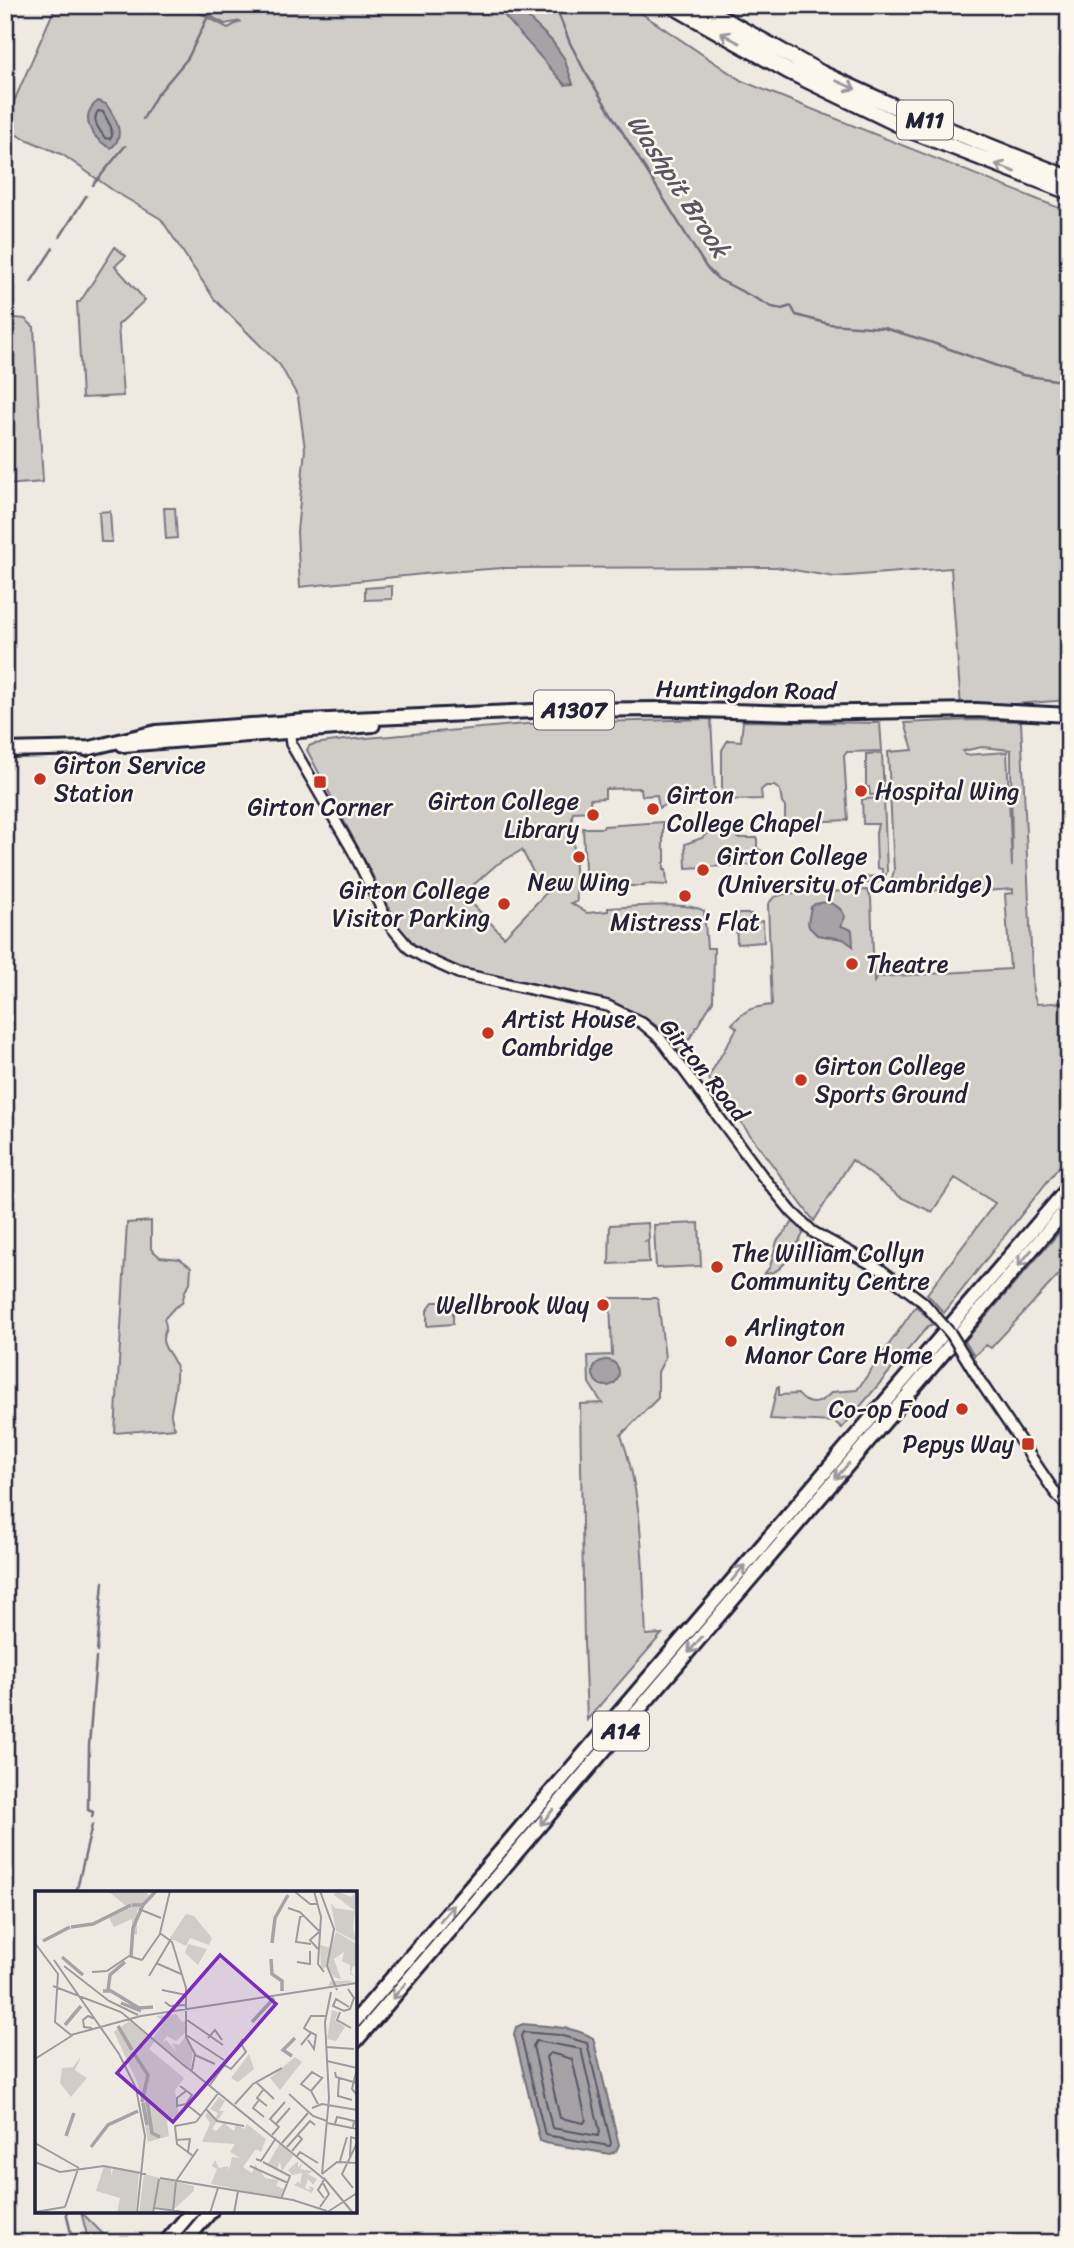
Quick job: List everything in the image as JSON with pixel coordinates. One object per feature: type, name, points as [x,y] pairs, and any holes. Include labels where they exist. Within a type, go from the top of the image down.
[{"type":"highway","name":"M11","points":[[671,5],[796,75],[914,132],[1069,192]]},
{"type":"highway","name":"M11","points":[[698,5],[821,74],[917,117],[1069,178]]},
{"type":"main road","name":"Huntingdon Road","points":[[5,750],[86,749],[156,732],[289,727],[354,728],[422,718],[545,711],[650,708],[795,713],[976,710],[1069,715]]},
{"type":"main road","name":"A14","points":[[357,2019],[1069,1187]]},
{"type":"main road","name":"A14","points":[[357,2040],[1069,1206]]},
{"type":"main road","points":[[165,2243],[190,2213]]},
{"type":"main road","points":[[184,2243],[209,2213]]},
{"type":"street","name":"Girton Road","points":[[289,727],[291,744],[340,827],[389,924],[410,949],[458,972],[608,1006],[642,1023],[660,1038],[792,1212],[813,1232],[880,1269],[923,1302],[951,1334],[1054,1492],[1069,1510]]},
{"type":"shaded area","points":[[56,5],[185,5],[228,28],[241,21],[225,24],[190,5],[629,5],[742,81],[1069,212],[1069,700],[961,708],[951,568],[835,577],[776,567],[503,568],[300,587],[297,532],[305,449],[298,397],[280,365],[215,300],[161,219],[114,191],[63,155],[5,130],[5,122]]},
{"type":"shaded area","points":[[115,247],[126,256],[115,266],[145,300],[118,325],[123,396],[82,398],[77,302],[80,302]]},
{"type":"shaded area","points":[[5,319],[25,319],[34,327],[43,482],[5,485]]},
{"type":"shaded area","points":[[164,508],[175,508],[177,538],[166,539]]},
{"type":"shaded area","points":[[110,511],[112,542],[101,542],[99,512]]},
{"type":"shaded area","points":[[392,586],[392,599],[365,600],[365,588]]},
{"type":"shaded area","points":[[711,719],[715,797],[710,801],[668,803],[659,808],[657,795],[642,796],[641,788],[605,789],[605,798],[590,799],[591,811],[573,812],[572,817],[577,902],[571,903],[587,913],[608,911],[608,908],[658,905],[685,906],[704,911],[707,948],[714,948],[713,1001],[681,1052],[657,1026],[637,1013],[596,997],[462,968],[435,957],[414,944],[401,930],[307,750],[314,744],[344,740],[526,724]],"holes":[[[522,850],[535,876],[549,890],[504,937],[463,894],[496,865]]]},
{"type":"shaded area","points":[[743,721],[880,723],[882,751],[847,752],[844,756],[848,820],[785,823],[785,807],[780,790],[774,786],[766,786],[761,790],[762,799],[727,800],[722,794],[722,750],[728,740],[741,741]]},
{"type":"shaded area","points":[[1021,721],[1033,993],[1037,1004],[1069,1002],[1069,1154],[944,1313],[927,1294],[995,1203],[955,1178],[932,1212],[900,1197],[852,1160],[814,1221],[708,1078],[737,1028],[732,1024],[750,1010],[772,1005],[768,904],[774,897],[784,894],[867,890],[871,898],[874,982],[878,977],[1010,969],[1005,894],[1013,893],[1013,889],[971,892],[970,888],[913,891],[885,887],[891,881],[894,871],[888,752],[913,750],[905,723]],"holes":[[[982,747],[1011,750],[1012,867],[1007,752],[965,755],[963,751]]]},
{"type":"shaded area","points":[[882,753],[884,794],[870,795],[869,787],[866,787],[866,754]]},
{"type":"shaded area","points":[[884,798],[887,872],[879,882],[867,883],[862,877],[882,876],[882,869],[877,868],[878,824],[863,824],[862,799]]},
{"type":"shaded area","points":[[663,822],[667,885],[586,888],[583,828]]},
{"type":"shaded area","points":[[707,833],[734,833],[738,838],[757,838],[757,848],[762,851],[763,864],[686,868],[685,844],[702,838]]},
{"type":"shaded area","points":[[736,914],[751,914],[751,922],[763,921],[764,942],[737,944]]},
{"type":"shaded area","points":[[151,1221],[151,1249],[160,1257],[180,1259],[191,1267],[190,1283],[182,1303],[164,1319],[164,1344],[176,1369],[171,1414],[175,1428],[115,1433],[127,1223]]},
{"type":"shaded area","points":[[1069,1221],[1069,1268],[1064,1269],[991,1348],[986,1345],[974,1356],[965,1341]]},
{"type":"shaded area","points":[[793,1222],[800,1225],[803,1234],[800,1240],[777,1271],[764,1274],[770,1267],[777,1241]]},
{"type":"shaded area","points":[[648,1223],[649,1239],[646,1241],[649,1262],[609,1264],[610,1225]]},
{"type":"shaded area","points":[[699,1223],[701,1266],[656,1268],[654,1225]]},
{"type":"shaded area","points":[[610,1298],[658,1300],[665,1358],[658,1372],[658,1398],[621,1435],[629,1459],[638,1508],[646,1635],[662,1634],[587,1720],[580,1404],[602,1403],[589,1383],[588,1356],[612,1355]]},
{"type":"shaded area","points":[[433,1302],[453,1302],[453,1324],[427,1326],[427,1310]]},
{"type":"shaded area","points":[[916,1306],[934,1324],[928,1326],[842,1428],[835,1422],[770,1419],[777,1387],[779,1395],[798,1394],[811,1403],[824,1399],[832,1392],[857,1390]]},
{"type":"shaded area","points":[[81,2213],[112,2243],[89,2243]]},
{"type":"water","points":[[495,5],[515,5],[552,41],[564,58],[573,84],[565,85]]},
{"type":"water","points":[[98,101],[106,104],[118,126],[118,138],[111,148],[98,140],[88,121],[92,107]]},
{"type":"water","points":[[826,902],[842,911],[845,917],[841,926],[852,930],[853,946],[843,939],[817,935],[809,927],[811,907]]},
{"type":"water","points":[[606,1360],[616,1363],[619,1373],[616,1383],[606,1386],[596,1383],[593,1373],[596,1363]]},
{"type":"water","points":[[523,2024],[568,2029],[593,2038],[619,2145],[616,2151],[610,2154],[540,2141],[514,2034],[516,2027]]},
{"type":"waterway","name":"Washpit Brook","points":[[555,5],[584,70],[706,267],[718,279],[772,307],[782,309],[791,306],[796,315],[829,324],[884,328],[1022,375],[1069,382]]},
{"type":"waterway","points":[[143,119],[156,96],[188,58],[212,8]]},
{"type":"waterway","points":[[93,185],[125,146]]},
{"type":"waterway","points":[[60,237],[86,196]]},
{"type":"waterway","points":[[31,282],[53,248]]},
{"type":"waterway","points":[[97,1652],[103,1582]]},
{"type":"waterway","points":[[92,1817],[93,1812],[88,1810],[89,1746],[96,1658]]},
{"type":"waterway","points":[[76,1891],[92,1825]]},
{"type":"waterway","points":[[66,2213],[73,2243]]},
{"type":"place","name":"Girton Service Station","points":[[40,779]]},
{"type":"place","name":"Girton Corner","points":[[320,782]]},
{"type":"place","name":"Hospital Wing","points":[[861,791]]},
{"type":"place","name":"Girton College Chapel","points":[[653,809]]},
{"type":"place","name":"Girton College Library","points":[[593,815]]},
{"type":"place","name":"New Wing","points":[[579,857]]},
{"type":"place","name":"Girton College (University of Cambridge)","points":[[703,870]]},
{"type":"place","name":"Mistress' Flat","points":[[685,896]]},
{"type":"place","name":"Girton College Visitor Parking","points":[[504,904]]},
{"type":"place","name":"Theatre","points":[[852,964]]},
{"type":"place","name":"Artist House Cambridge","points":[[488,1033]]},
{"type":"place","name":"Girton College Sports Ground","points":[[801,1080]]},
{"type":"place","name":"The William Collyn Community Centre","points":[[717,1267]]},
{"type":"place","name":"Wellbrook Way","points":[[603,1305]]},
{"type":"place","name":"Arlington Manor Care Home","points":[[731,1341]]},
{"type":"place","name":"Co-op Food","points":[[962,1409]]},
{"type":"place","name":"Pepys Way","points":[[1028,1444]]}]
